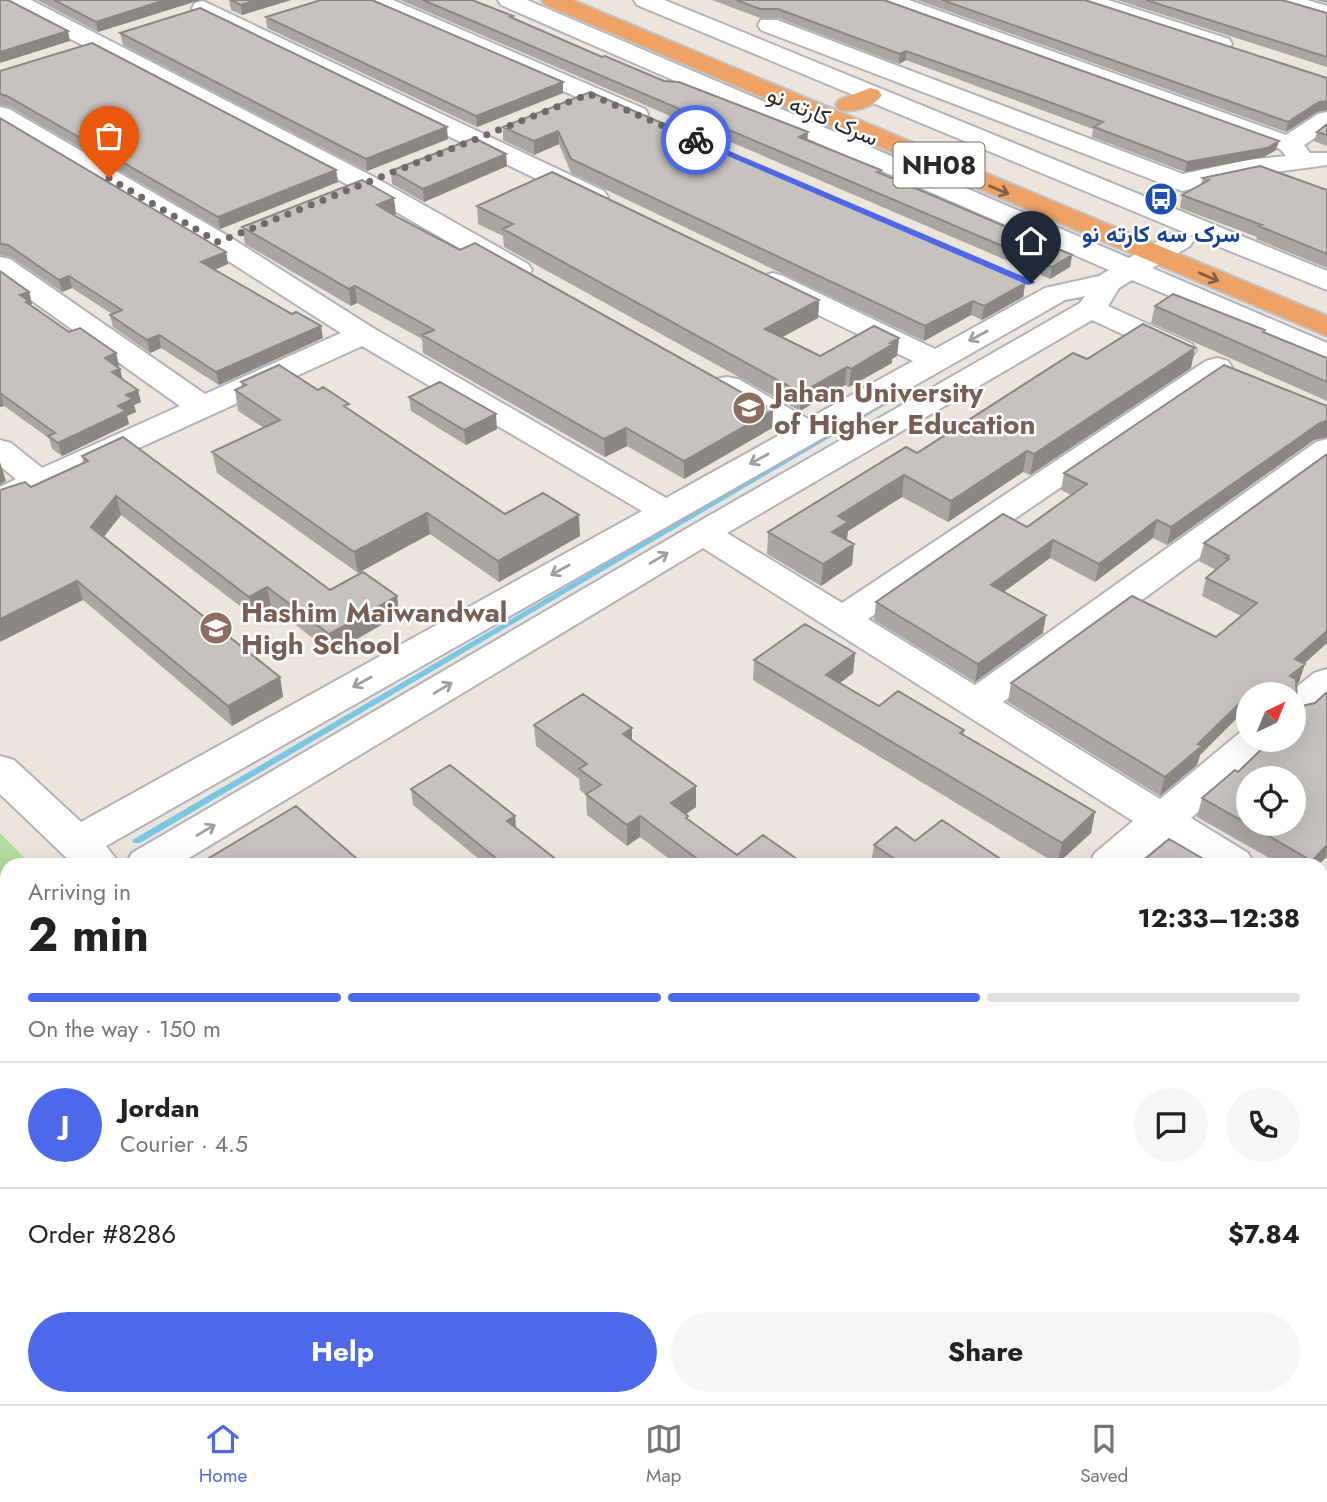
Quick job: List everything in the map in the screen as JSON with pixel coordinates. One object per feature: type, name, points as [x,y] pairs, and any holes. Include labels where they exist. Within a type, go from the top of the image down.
[{"type":"highway","name":"سرک کارته نو","points":[[552,0],[1327,327]]},
{"type":"highway","name":"سرک کارته نو","points":[[598,0],[859,100],[1180,240],[1324,282]]},
{"type":"street","points":[[21,4],[57,0]]},
{"type":"street","points":[[177,17],[229,0]]},
{"type":"street","points":[[375,0],[664,126]]},
{"type":"street","points":[[509,0],[1110,287],[1327,354]]},
{"type":"street","points":[[645,0],[859,100],[1131,202],[1324,282]]},
{"type":"street","points":[[888,0],[1307,154]]},
{"type":"street","points":[[1086,0],[1238,50]]},
{"type":"street","points":[[1284,0],[1327,13]]},
{"type":"street","points":[[21,4],[85,47],[365,183],[544,284]]},
{"type":"street","points":[[203,8],[613,205]]},
{"type":"street","points":[[239,26],[275,15]]},
{"type":"street","points":[[741,15],[1182,183]]},
{"type":"street","points":[[85,47],[124,34]]},
{"type":"street","points":[[551,109],[589,94]]},
{"type":"street","points":[[0,114],[230,237],[363,334],[665,511]]},
{"type":"street","points":[[1131,202],[1182,183],[1307,154],[1327,119]]},
{"type":"street","points":[[439,154],[501,129]]},
{"type":"street","points":[[157,858],[703,533],[1110,287],[1180,240]]},
{"type":"street","points":[[0,265],[202,407]]},
{"type":"street","points":[[749,270],[934,360]]},
{"type":"street","points":[[0,770],[89,854],[665,511],[934,360],[1043,288],[1110,287],[1229,372],[842,620]]},
{"type":"street","points":[[0,499],[363,334]]},
{"type":"street","points":[[700,372],[808,432]]},
{"type":"street","points":[[976,703],[1327,449]]},
{"type":"street","points":[[0,450],[38,481]]},
{"type":"street","points":[[703,533],[1223,858]]},
{"type":"street","points":[[1306,699],[1327,682]]},
{"type":"street","points":[[1117,858],[1244,752]]},
{"type":"green space","points":[[0,833],[24,858],[0,858]]},
{"type":"building","points":[[0,0],[8,0],[68,31],[0,52]]},
{"type":"building","points":[[54,0],[165,0],[96,22]]},
{"type":"building","points":[[231,0],[256,0],[241,5]]},
{"type":"building","points":[[321,0],[372,0],[563,82],[476,116],[266,17]]},
{"type":"building","points":[[423,0],[472,0],[513,16],[510,17],[602,57],[664,81],[679,82],[808,132],[799,137],[881,170],[877,172],[1072,255],[1052,267]]},
{"type":"building","points":[[736,0],[884,0],[1279,141],[1267,148],[1187,162],[1094,127],[1103,122],[1041,99],[906,51],[900,54],[778,9],[760,9]]},
{"type":"building","points":[[942,0],[1085,0],[1327,78],[1327,101],[1319,102],[1288,122]]},
{"type":"building","points":[[1146,0],[1282,0],[1327,13],[1327,57]]},
{"type":"building","points":[[200,8],[447,127],[366,159],[120,33]]},
{"type":"building","points":[[92,43],[336,170],[218,217],[0,94],[0,71]]},
{"type":"building","points":[[590,92],[1026,280],[1023,282],[1025,283],[984,306],[973,301],[925,326],[571,159],[558,131],[534,141],[503,127]]},
{"type":"building","points":[[0,118],[226,252],[201,262],[292,314],[296,312],[321,326],[216,372],[159,335],[147,340],[110,315],[122,310],[69,276],[59,280],[8,245],[0,244]]},
{"type":"building","points":[[1327,124],[1327,135],[1317,132]]},
{"type":"building","points":[[474,138],[506,154],[423,189],[391,171]]},
{"type":"building","points":[[1260,166],[1327,190],[1327,254],[1259,226],[1262,225],[1182,195],[1209,180],[1203,178]]},
{"type":"building","points":[[552,172],[819,300],[765,329],[820,356],[874,326],[899,338],[851,369],[847,367],[801,393],[503,229],[513,224],[477,206]]},
{"type":"building","points":[[362,180],[394,198],[377,205],[397,217],[460,250],[475,243],[773,410],[684,461],[626,428],[604,439],[422,335],[434,330],[355,286],[349,289],[242,227]]},
{"type":"building","points":[[0,271],[29,292],[20,295],[29,301],[26,302],[69,332],[80,328],[116,353],[105,358],[120,369],[112,372],[138,390],[126,395],[133,399],[118,406],[126,411],[58,443],[48,436],[55,433],[0,393]]},
{"type":"building","points":[[1173,294],[1327,358],[1327,382],[1155,306]]},
{"type":"building","points":[[1143,324],[1195,348],[1034,454],[1027,451],[951,501],[904,475],[838,516],[848,522],[832,532],[854,544],[823,564],[768,532],[906,447],[917,453],[1073,353],[1087,359]]},
{"type":"building","points":[[279,365],[318,390],[323,387],[349,404],[344,406],[505,514],[543,493],[579,515],[498,561],[427,513],[354,552],[212,452],[280,420],[235,390],[246,385],[241,382]]},
{"type":"building","points":[[1224,365],[1327,406],[1327,421],[1320,423],[1171,527],[1157,520],[1099,564],[1053,540],[991,585],[1046,615],[978,664],[876,602],[1003,514],[1027,527],[1087,484],[1064,473]]},
{"type":"building","points":[[440,382],[496,414],[464,430],[409,397]]},
{"type":"building","points":[[123,437],[330,590],[363,572],[397,596],[329,634],[267,587],[249,597],[116,496],[91,527],[280,677],[228,706],[77,581],[0,619],[0,490],[25,482],[31,487],[88,461],[82,456]]},
{"type":"building","points":[[1327,454],[1327,631],[1295,659],[1305,664],[1290,676],[1296,682],[1236,682],[1236,707],[1198,744],[1202,746],[1165,777],[1011,683],[1132,596],[1216,637],[1257,603],[1206,578],[1229,559],[1226,558],[1229,556],[1204,543]]},
{"type":"building","points":[[805,624],[855,653],[826,675],[879,706],[898,691],[964,730],[960,733],[1095,812],[1062,843],[754,660]]},
{"type":"building","points":[[1327,692],[1327,845],[1315,858],[1307,858],[1268,836],[1306,836],[1306,766],[1244,766],[1259,752],[1306,752],[1306,705],[1315,703]]},
{"type":"building","points":[[583,694],[632,728],[623,734],[696,786],[671,803],[688,816],[686,818],[737,855],[763,835],[796,858],[696,858],[640,816],[627,825],[586,794],[601,785],[579,769],[587,764],[534,725]]},
{"type":"building","points":[[450,765],[515,816],[507,821],[554,858],[496,858],[411,789]]},
{"type":"building","points":[[1236,771],[1236,817],[1202,798]]},
{"type":"building","points":[[296,806],[356,858],[209,858]]},
{"type":"building","points":[[942,820],[999,858],[894,858],[874,845],[896,827],[915,841]]},
{"type":"building","points":[[1169,839],[1202,858],[1146,858]]},
{"type":"waterway","points":[[137,841],[941,370]]},
{"type":"way so far","points":[[109,178],[218,242],[589,94],[696,140]]},
{"type":"place","name":"سرک سه کارته نو","points":[[1161,199]]},
{"type":"place","name":"Jahan University of Higher Education","points":[[749,408]]},
{"type":"place","name":"Hashim Maiwandwal High School","points":[[216,628]]},
{"type":"route","points":[[696,140],[1031,283]]}]
